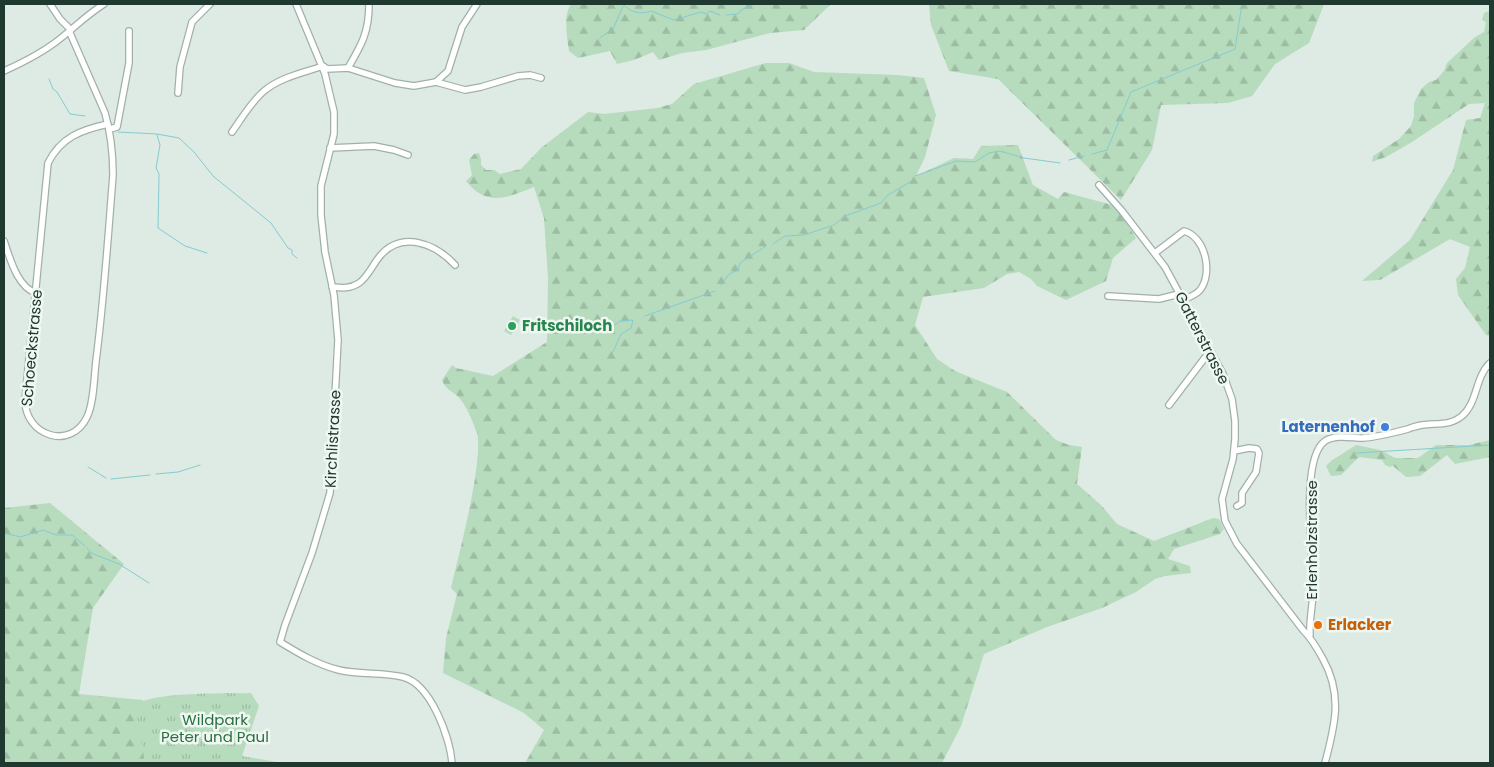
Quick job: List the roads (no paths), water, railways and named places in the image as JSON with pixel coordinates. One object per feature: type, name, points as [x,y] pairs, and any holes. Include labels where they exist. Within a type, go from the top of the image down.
[{"type":"street","points":[[50,4],[60,20],[70,28],[70,33],[109,127],[117,127],[129,63],[129,31]]},
{"type":"street","points":[[4,71],[42,51],[104,4]]},
{"type":"street","points":[[178,93],[180,67],[192,22],[210,4]]},
{"type":"street","name":"Kirchlistrasse","points":[[296,4],[323,66],[334,112],[334,134],[321,186],[321,215],[324,252],[332,287],[338,340],[330,494],[312,553],[284,625],[280,642],[324,666],[340,671],[396,676],[414,681],[428,698],[443,725],[452,763]]},
{"type":"street","points":[[348,68],[367,32],[369,19],[368,4]]},
{"type":"street","points":[[436,82],[448,71],[462,27],[477,4]]},
{"type":"street","points":[[232,132],[250,106],[263,92],[276,83],[323,66],[327,69],[348,68],[395,83],[414,86],[436,82],[465,90],[518,76],[530,75],[540,78]]},
{"type":"street","name":"Schoeckstrasse","points":[[109,127],[113,148],[113,175],[99,334],[90,410],[79,428],[66,435],[47,435],[38,430],[29,420],[25,410],[36,293],[48,163],[62,143],[74,134],[109,127]]},
{"type":"street","points":[[330,148],[374,146],[408,155]]},
{"type":"street","name":"Gatterstrasse","points":[[1099,185],[1122,211],[1165,267],[1223,374],[1232,399],[1235,421],[1234,451],[1222,502],[1223,512],[1227,527],[1237,544],[1303,630],[1310,635],[1329,669],[1336,697],[1336,716],[1325,763]]},
{"type":"street","points":[[1155,253],[1184,232],[1190,234],[1199,243],[1205,257],[1205,281],[1196,293],[1183,300]]},
{"type":"street","points":[[4,241],[19,277],[27,289],[36,293]]},
{"type":"street","points":[[332,287],[349,288],[358,284],[382,253],[389,247],[403,242],[411,241],[424,244],[438,251],[455,265]]},
{"type":"street","points":[[1108,296],[1159,299],[1179,294]]},
{"type":"street","points":[[1169,405],[1210,351]]},
{"type":"street","name":"Erlenholzstrasse","points":[[1310,635],[1313,589],[1310,500],[1312,467],[1320,447],[1326,441],[1333,438],[1362,438],[1423,425],[1451,422],[1468,410],[1478,380],[1484,368],[1490,363]]},
{"type":"street","points":[[1234,451],[1249,448],[1257,449],[1259,453],[1255,475],[1242,492],[1242,503],[1237,506]]},
{"type":"waterway","points":[[623,4],[628,9],[636,12],[651,11],[674,20],[701,12],[706,14],[710,11],[720,15]]},
{"type":"waterway","points":[[726,15],[738,14],[741,10],[754,4]]},
{"type":"waterway","points":[[770,4],[779,4]]},
{"type":"waterway","points":[[1092,154],[1107,150],[1131,92],[1235,49],[1242,4]]},
{"type":"waterway","points":[[600,38],[613,29],[623,6]]},
{"type":"waterway","points":[[49,79],[53,89],[57,92],[70,114],[85,116]]},
{"type":"waterway","points":[[118,132],[157,134],[179,138],[194,152],[213,176],[271,223],[288,248],[292,250],[292,254],[297,258]]},
{"type":"waterway","points":[[157,135],[160,145],[156,168],[159,174],[158,228],[185,246],[207,253]]},
{"type":"waterway","points":[[915,176],[956,161],[975,162],[989,153],[1000,151],[1024,158],[1060,163]]},
{"type":"waterway","points":[[1069,160],[1084,156]]},
{"type":"waterway","points":[[773,244],[785,236],[804,235],[834,225],[845,216],[881,203],[888,195],[910,182]]},
{"type":"waterway","points":[[721,285],[729,274],[738,270],[740,263],[766,246]]},
{"type":"waterway","points":[[645,316],[715,291]]},
{"type":"waterway","points":[[553,328],[570,323],[587,323],[597,331],[608,330],[620,321],[633,320],[631,328],[621,334],[613,352]]},
{"type":"waterway","points":[[1356,453],[1490,445]]},
{"type":"waterway","points":[[156,474],[178,472],[200,465]]},
{"type":"waterway","points":[[88,467],[106,478]]},
{"type":"waterway","points":[[111,479],[150,475]]},
{"type":"waterway","points":[[4,533],[20,537],[43,530],[56,535],[72,535],[85,546]]},
{"type":"waterway","points":[[87,548],[91,553],[119,564],[149,583]]},
{"type":"place","name":"Fritschiloch","points":[[512,326]]},
{"type":"place","name":"Laternenhof","points":[[1385,427]]},
{"type":"place","name":"Erlacker","points":[[1318,625]]},
{"type":"park label","name":"Wildpark Peter und Paul","points":[[215,728]]}]
